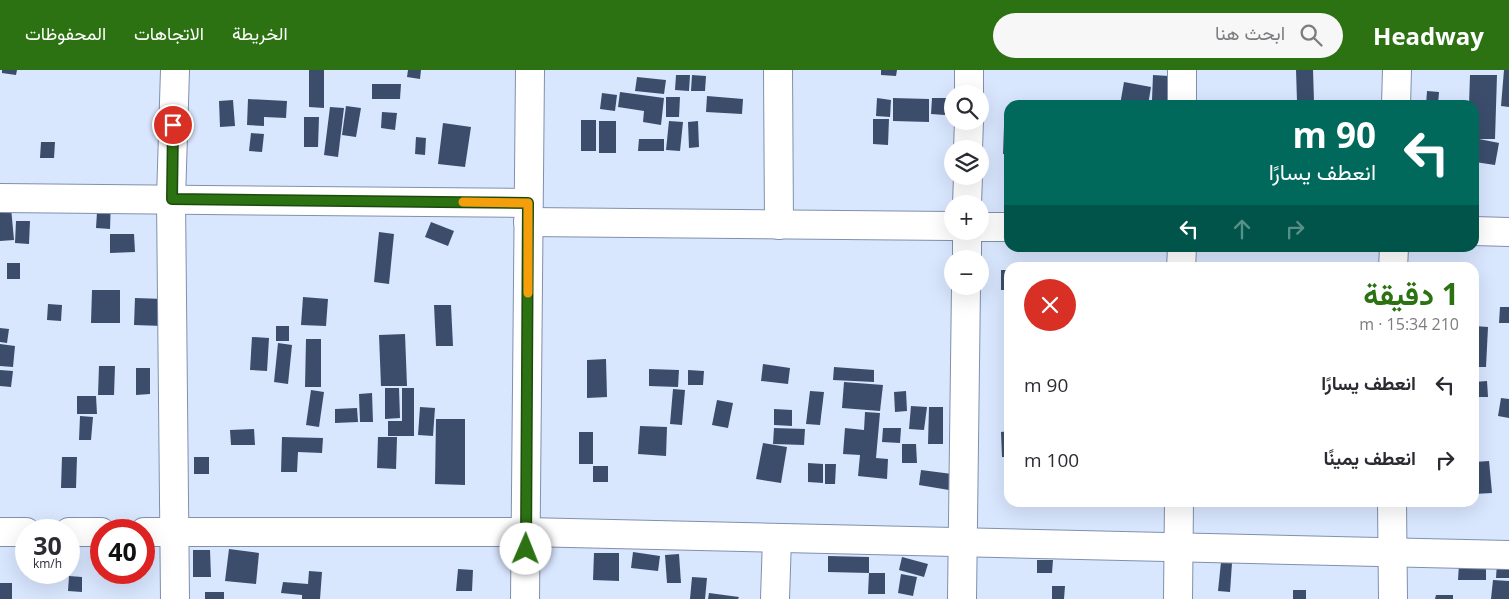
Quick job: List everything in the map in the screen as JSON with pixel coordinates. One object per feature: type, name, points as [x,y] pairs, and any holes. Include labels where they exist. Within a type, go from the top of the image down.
[{"type":"street","points":[[174,70],[172,199],[175,599]]},
{"type":"street","points":[[525,599],[530,70]]},
{"type":"street","points":[[778,70],[779,225]]},
{"type":"street","points":[[969,70],[969,85]]},
{"type":"street","points":[[1182,70],[1182,100]]},
{"type":"street","points":[[1396,100],[1397,70]]},
{"type":"street","points":[[0,198],[172,199],[528,212],[779,225],[944,226]]},
{"type":"street","points":[[989,226],[1004,227]]},
{"type":"street","points":[[1479,231],[1509,232]]},
{"type":"street","points":[[962,599],[966,295]]},
{"type":"street","points":[[1178,599],[1179,507]]},
{"type":"street","points":[[1392,507],[1393,599]]},
{"type":"street","points":[[0,532],[15,532]]},
{"type":"street","points":[[155,532],[526,532],[1509,555]]},
{"type":"street","points":[[775,599],[777,538]]},
{"type":"building","points":[[2,70],[17,70],[16,75],[2,73]]},
{"type":"building","points":[[309,70],[324,70],[324,108],[309,107]]},
{"type":"building","points":[[408,70],[421,70],[420,79],[407,77]]},
{"type":"building","points":[[881,70],[897,70],[896,76],[881,75]]},
{"type":"building","points":[[1296,70],[1313,70],[1314,100],[1297,100]]},
{"type":"building","points":[[1504,70],[1509,70],[1509,107],[1501,106]]},
{"type":"building","points":[[676,75],[690,75],[689,91],[675,90]]},
{"type":"building","points":[[692,75],[706,76],[705,91],[691,91]]},
{"type":"building","points":[[1153,75],[1169,76],[1168,100],[1152,100]]},
{"type":"building","points":[[1470,75],[1497,75],[1495,139],[1479,139],[1479,100],[1469,100]]},
{"type":"building","points":[[637,77],[666,80],[664,94],[635,91]]},
{"type":"building","points":[[1124,82],[1151,87],[1149,100],[1121,100]]},
{"type":"building","points":[[372,84],[401,84],[400,99],[372,99]]},
{"type":"building","points":[[1427,91],[1439,92],[1438,100],[1426,100]]},
{"type":"building","points":[[620,92],[664,98],[661,125],[643,122],[644,111],[618,107]]},
{"type":"building","points":[[602,93],[617,95],[615,111],[600,109]]},
{"type":"building","points":[[707,96],[743,99],[742,114],[706,112]]},
{"type":"building","points":[[666,97],[680,97],[679,117],[666,117]]},
{"type":"building","points":[[877,98],[891,100],[890,117],[876,116]]},
{"type":"building","points":[[893,98],[929,99],[929,122],[893,121]]},
{"type":"building","points":[[932,98],[944,98],[944,115],[931,114]]},
{"type":"building","points":[[248,99],[287,101],[286,118],[264,117],[264,126],[247,125]]},
{"type":"building","points":[[233,100],[235,126],[220,127],[219,101]]},
{"type":"building","points":[[346,106],[361,108],[356,137],[342,135]]},
{"type":"building","points":[[330,107],[344,108],[338,157],[324,155]]},
{"type":"building","points":[[382,112],[397,113],[395,130],[381,128]]},
{"type":"building","points":[[304,117],[319,117],[318,147],[304,147]]},
{"type":"building","points":[[873,119],[889,119],[888,145],[873,144]]},
{"type":"building","points":[[581,120],[596,120],[596,151],[581,151]]},
{"type":"building","points":[[599,121],[616,121],[616,153],[599,153]]},
{"type":"building","points":[[669,121],[683,122],[680,151],[666,150]]},
{"type":"building","points":[[698,121],[699,147],[689,148],[688,122]]},
{"type":"building","points":[[443,123],[471,127],[465,167],[438,164]]},
{"type":"building","points":[[251,133],[264,134],[262,152],[249,151]]},
{"type":"building","points":[[416,137],[426,138],[425,155],[415,154]]},
{"type":"building","points":[[639,139],[664,139],[664,151],[638,151]]},
{"type":"building","points":[[1479,139],[1499,143],[1495,165],[1479,163]]},
{"type":"building","points":[[41,142],[55,142],[54,158],[40,158]]},
{"type":"building","points":[[0,197],[10,197],[14,240],[0,241]]},
{"type":"building","points":[[98,197],[111,197],[110,229],[96,228]]},
{"type":"building","points":[[16,221],[30,221],[29,244],[15,243]]},
{"type":"building","points":[[431,222],[454,231],[448,246],[425,237]]},
{"type":"building","points":[[379,232],[394,234],[389,284],[374,282]]},
{"type":"building","points":[[110,234],[134,234],[135,252],[110,253]]},
{"type":"building","points":[[7,263],[20,263],[20,279],[7,279]]},
{"type":"building","points":[[1001,270],[1004,270],[1004,290],[1001,290]]},
{"type":"building","points":[[92,290],[120,290],[120,323],[91,323]]},
{"type":"building","points":[[303,297],[328,299],[326,326],[301,325]]},
{"type":"building","points":[[135,298],[164,299],[163,326],[134,325]]},
{"type":"building","points":[[48,304],[62,305],[61,321],[47,320]]},
{"type":"building","points":[[434,305],[451,305],[453,346],[436,346]]},
{"type":"building","points":[[1500,307],[1509,307],[1509,323],[1499,323]]},
{"type":"building","points":[[276,326],[289,326],[289,341],[276,341]]},
{"type":"building","points":[[1479,326],[1488,327],[1486,367],[1479,367]]},
{"type":"building","points":[[0,328],[9,329],[7,343],[0,342]]},
{"type":"building","points":[[405,334],[407,386],[381,386],[379,335]]},
{"type":"building","points":[[252,337],[269,338],[267,371],[250,370]]},
{"type":"building","points":[[306,339],[321,339],[321,387],[305,387]]},
{"type":"building","points":[[278,343],[292,345],[288,384],[274,382]]},
{"type":"building","points":[[0,344],[15,346],[13,367],[0,366]]},
{"type":"building","points":[[606,359],[607,397],[587,398],[587,360]]},
{"type":"building","points":[[763,364],[790,368],[788,384],[761,381]]},
{"type":"building","points":[[99,366],[115,366],[114,395],[98,395]]},
{"type":"building","points":[[834,367],[874,370],[874,382],[833,380]]},
{"type":"building","points":[[136,368],[150,368],[150,394],[136,395]]},
{"type":"building","points":[[649,369],[679,370],[678,387],[649,386]]},
{"type":"building","points":[[0,370],[13,371],[11,387],[0,386]]},
{"type":"building","points":[[688,370],[704,371],[703,385],[688,385]]},
{"type":"building","points":[[1487,381],[1488,397],[1479,397],[1479,382]]},
{"type":"building","points":[[844,382],[883,385],[880,411],[842,408]]},
{"type":"building","points":[[385,388],[399,388],[400,418],[385,419]]},
{"type":"building","points":[[402,388],[414,388],[414,436],[388,436],[388,421],[402,421]]},
{"type":"building","points":[[673,389],[685,390],[682,425],[670,424]]},
{"type":"building","points":[[311,390],[324,392],[319,427],[306,425]]},
{"type":"building","points":[[810,391],[824,392],[820,425],[806,424]]},
{"type":"building","points":[[906,391],[907,411],[895,412],[894,392]]},
{"type":"building","points":[[372,393],[373,422],[360,422],[359,394]]},
{"type":"building","points":[[77,396],[96,396],[97,414],[77,414]]},
{"type":"building","points":[[1501,398],[1509,399],[1509,418],[1498,416]]},
{"type":"building","points":[[717,400],[733,403],[728,428],[712,425]]},
{"type":"building","points":[[911,406],[927,407],[924,430],[909,429]]},
{"type":"building","points":[[420,407],[435,408],[433,436],[418,435]]},
{"type":"building","points":[[929,407],[943,407],[943,444],[928,444]]},
{"type":"building","points":[[357,408],[358,422],[335,423],[335,409]]},
{"type":"building","points":[[774,409],[792,410],[792,426],[774,425]]},
{"type":"building","points":[[865,412],[880,413],[876,458],[888,459],[887,479],[858,476],[860,455],[843,454],[845,428],[864,430]]},
{"type":"building","points":[[80,416],[93,417],[91,440],[79,440]]},
{"type":"building","points":[[436,419],[465,419],[465,485],[435,484]]},
{"type":"building","points":[[640,426],[667,427],[666,456],[638,454]]},
{"type":"building","points":[[774,428],[805,429],[804,445],[773,444]]},
{"type":"building","points":[[883,428],[901,428],[900,443],[882,442]]},
{"type":"building","points":[[254,429],[255,445],[231,445],[230,430]]},
{"type":"building","points":[[579,432],[593,432],[593,464],[579,464]]},
{"type":"building","points":[[1001,432],[1004,432],[1004,457],[1002,457]]},
{"type":"building","points":[[282,437],[323,438],[322,453],[298,452],[297,472],[281,472]]},
{"type":"building","points":[[378,437],[397,437],[396,469],[377,468]]},
{"type":"building","points":[[763,443],[787,447],[781,483],[756,479]]},
{"type":"building","points":[[902,444],[916,444],[917,463],[902,463]]},
{"type":"building","points":[[62,457],[77,457],[76,488],[61,488]]},
{"type":"building","points":[[194,457],[209,457],[209,474],[194,474]]},
{"type":"building","points":[[1489,461],[1492,493],[1479,494],[1479,462]]},
{"type":"building","points":[[808,463],[823,464],[823,483],[808,482]]},
{"type":"building","points":[[825,464],[836,464],[835,484],[825,484]]},
{"type":"building","points":[[593,466],[608,466],[608,482],[593,482]]},
{"type":"building","points":[[921,470],[952,474],[949,490],[919,485]]},
{"type":"building","points":[[229,549],[259,553],[256,584],[225,581]]},
{"type":"building","points":[[193,550],[210,550],[211,577],[193,577]]},
{"type":"building","points":[[633,552],[660,556],[658,571],[631,568]]},
{"type":"building","points":[[594,553],[619,553],[619,581],[593,580]]},
{"type":"building","points":[[679,554],[681,583],[667,583],[665,555]]},
{"type":"building","points":[[828,556],[869,557],[869,573],[828,572]]},
{"type":"building","points":[[902,557],[928,564],[924,577],[899,570]]},
{"type":"building","points":[[1037,560],[1053,560],[1052,573],[1037,573]]},
{"type":"building","points":[[1221,562],[1232,563],[1230,592],[1218,591]]},
{"type":"building","points":[[1497,563],[1509,563],[1509,578],[1496,578]]},
{"type":"building","points":[[1459,564],[1486,565],[1486,580],[1458,580]]},
{"type":"building","points":[[458,569],[473,570],[472,591],[456,591]]},
{"type":"building","points":[[309,571],[322,572],[320,599],[302,599],[302,595],[281,593],[283,582],[308,584]]},
{"type":"building","points":[[869,573],[885,573],[885,594],[868,594]]},
{"type":"building","points":[[901,574],[917,577],[913,596],[898,593]]},
{"type":"building","points":[[80,577],[82,577],[82,592],[68,591],[68,584],[80,584]]},
{"type":"building","points":[[692,577],[707,578],[705,599],[690,599]]},
{"type":"building","points":[[1493,580],[1509,581],[1509,599],[1491,599]]},
{"type":"building","points":[[0,583],[12,583],[12,599],[0,599]]},
{"type":"building","points":[[1052,586],[1065,586],[1064,599],[1052,599]]},
{"type":"building","points":[[1293,590],[1306,590],[1306,599],[1293,599]]},
{"type":"building","points":[[205,592],[224,592],[224,599],[205,599]]},
{"type":"building","points":[[709,593],[739,597],[738,599],[708,599]]},
{"type":"building","points":[[1436,595],[1453,595],[1453,599],[1435,599]]},
{"type":"slow traffic","points":[[463,202],[528,203],[528,293]]},
{"type":"route","points":[[173,125],[172,199],[528,203],[526,549]]}]
